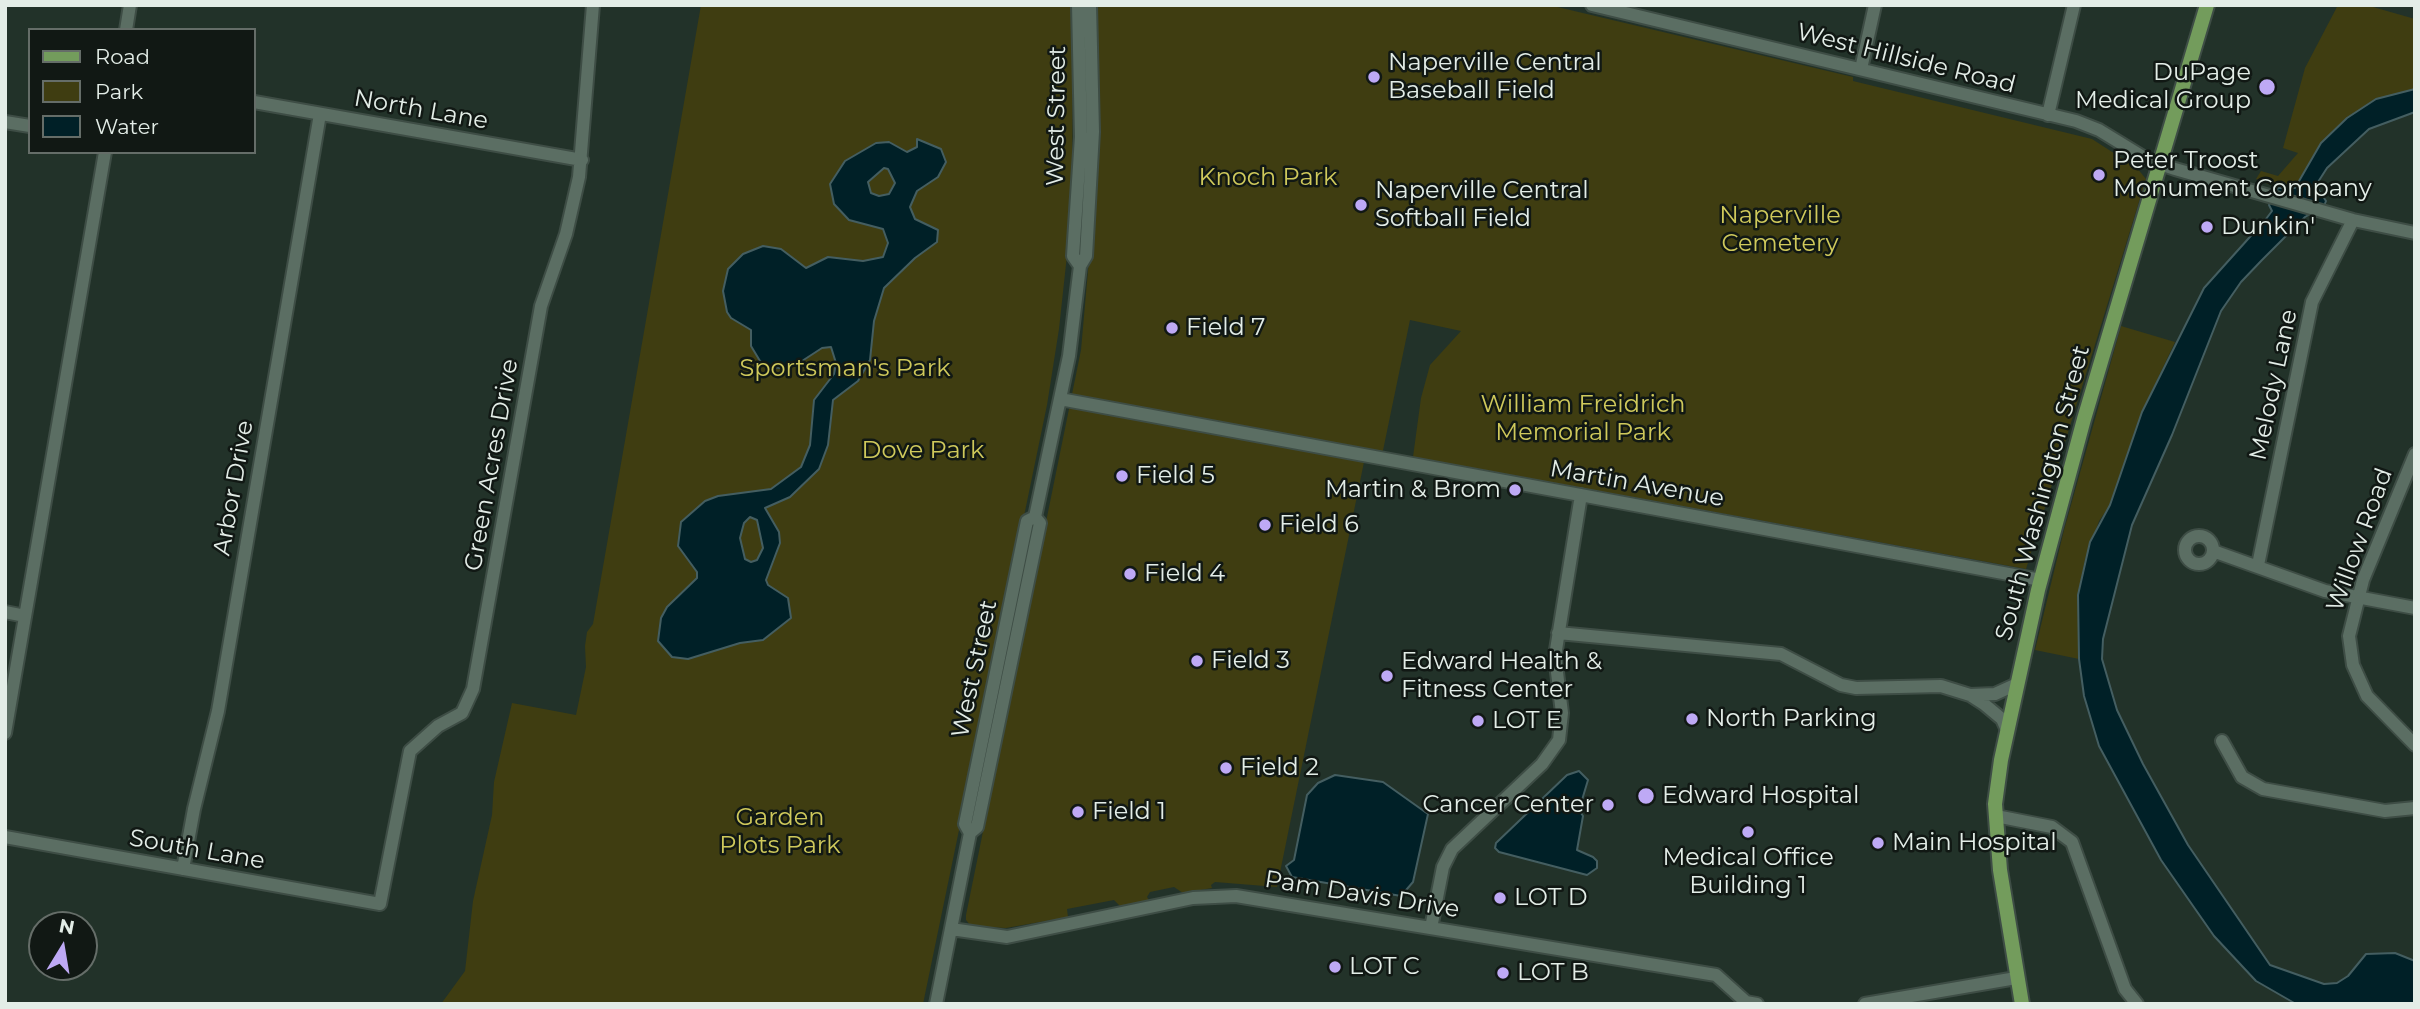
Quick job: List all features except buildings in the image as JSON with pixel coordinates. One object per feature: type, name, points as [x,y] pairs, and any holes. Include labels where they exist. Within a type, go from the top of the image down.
[{"type":"main road","name":"South Washington Street","points":[[2022,1004],[2000,870],[1996,816],[1997,789],[2007,730],[2041,580],[2084,419],[2207,5]]},
{"type":"street","points":[[126,28],[130,5]]},
{"type":"street","name":"Green Acres Drive","points":[[380,904],[410,751],[433,730],[462,713],[473,689],[541,306],[568,226],[582,160],[593,5]]},
{"type":"street","name":"West Street","points":[[1078,5],[1080,137],[1073,256],[1080,266]]},
{"type":"street","name":"West Street","points":[[936,1004],[970,833],[977,827],[1040,523],[1035,517],[1060,399],[1080,266],[1086,256],[1092,168],[1090,5]]},
{"type":"street","name":"West Hillside Road","points":[[1592,5],[2048,115],[2099,130],[2148,160],[2334,215],[2415,233]]},
{"type":"street","points":[[1861,69],[1875,5]]},
{"type":"street","points":[[2048,115],[2074,5]]},
{"type":"street","name":"North Lane","points":[[256,102],[582,160]]},
{"type":"street","name":"Arbor Drive","points":[[183,869],[194,809],[218,712],[320,114]]},
{"type":"street","points":[[5,122],[28,127]]},
{"type":"street","points":[[5,733],[105,154]]},
{"type":"street","name":"Melody Lane","points":[[2258,565],[2312,302],[2353,220]]},
{"type":"street","name":"Martin Avenue","points":[[1060,399],[2041,580]]},
{"type":"street","name":"Willow Road","points":[[2415,454],[2357,598],[2349,636],[2359,681],[2375,705],[2415,745]]},
{"type":"street","points":[[1431,928],[1443,867],[1452,849],[1542,764],[1559,740],[1562,713],[1554,670],[1581,495]]},
{"type":"street","points":[[2213,551],[2258,565],[2312,587],[2415,608]]},
{"type":"street","points":[[5,612],[25,616]]},
{"type":"street","points":[[1558,633],[1792,657],[1841,685],[1856,688],[1929,684],[1970,695],[1995,694],[2017,684]]},
{"type":"street","points":[[1970,695],[1995,711],[2007,730]]},
{"type":"street","points":[[2222,741],[2242,776],[2263,789],[2385,811],[2415,808]]},
{"type":"street","points":[[1996,816],[2052,827],[2071,842],[2125,989],[2137,1004]]},
{"type":"street","name":"South Lane","points":[[5,837],[380,904]]},
{"type":"street","name":"Pam Davis Drive","points":[[951,929],[1007,936],[1194,898],[1236,897],[1716,975],[1746,1002],[1757,1004]]},
{"type":"street","points":[[1865,1004],[2016,978]]},
{"type":"green space","points":[[701,5],[1073,5],[1072,209],[1059,329],[1047,405],[923,1004],[441,1004],[465,971],[473,901],[492,815],[494,782],[512,703],[576,715],[586,667],[587,632],[593,624]]},
{"type":"green space","points":[[1097,5],[1549,5],[1853,77],[1853,81],[2092,139],[2137,168],[2146,179],[2026,569],[1413,457],[1421,398],[1430,365],[1461,331],[1410,320],[1380,465],[1364,462],[1277,887],[1215,882],[1211,885],[1212,888],[1183,893],[1174,887],[1150,892],[1147,897],[1149,900],[1120,906],[1114,900],[1067,909],[1068,917],[1006,928],[971,926],[966,915],[1081,350],[1099,146]]},
{"type":"green space","points":[[2338,5],[2366,5],[2415,19],[2415,89],[2387,96],[2347,118],[2321,143],[2295,188],[2278,188],[2256,179],[2261,171],[2278,176],[2298,153],[2283,148],[2305,68]]},
{"type":"green space","points":[[2121,326],[2175,342],[2142,412],[2110,505],[2099,521],[2085,560],[2078,595],[2079,659],[2035,650],[2064,530]]},
{"type":"water","points":[[2415,89],[2415,112],[2369,129],[2327,168],[2318,182],[2318,189],[2326,201],[2324,206],[2305,217],[2262,260],[2241,282],[2221,311],[2172,435],[2132,525],[2103,639],[2102,659],[2117,710],[2143,764],[2188,845],[2270,965],[2324,984],[2337,983],[2348,976],[2366,954],[2395,953],[2415,961],[2415,1004],[2296,1004],[2256,981],[2214,936],[2161,860],[2099,746],[2084,696],[2079,659],[2078,595],[2090,542],[2110,505],[2142,412],[2204,288],[2272,211],[2269,205],[2278,188],[2295,188],[2321,143],[2347,118],[2376,99]]},
{"type":"water","points":[[917,139],[941,149],[946,162],[938,177],[917,191],[910,207],[915,219],[938,230],[937,242],[915,258],[884,288],[874,321],[870,360],[858,381],[833,400],[828,445],[819,469],[790,497],[765,508],[779,532],[780,543],[766,580],[768,585],[788,598],[791,618],[763,640],[740,643],[688,659],[672,657],[658,641],[661,618],[667,607],[697,578],[697,572],[678,546],[681,522],[705,501],[718,496],[771,489],[801,467],[810,445],[814,400],[834,374],[836,363],[831,347],[822,348],[802,361],[779,368],[760,361],[751,346],[751,330],[731,318],[727,312],[723,291],[728,269],[743,254],[763,246],[781,249],[806,268],[828,257],[863,261],[883,257],[888,243],[883,229],[849,220],[834,204],[830,184],[845,161],[876,143],[889,142],[907,152],[917,147]],"holes":[[[884,168],[888,169],[895,183],[889,194],[879,196],[871,193],[868,182]],[[750,517],[757,520],[763,548],[757,560],[751,562],[745,559],[740,538],[744,523]]]},
{"type":"water","points":[[1579,771],[1588,780],[1579,810],[1583,816],[1577,850],[1593,857],[1597,861],[1597,868],[1587,875],[1499,852],[1495,848],[1496,843],[1567,775]]},
{"type":"water","points":[[1335,775],[1383,782],[1428,814],[1413,882],[1401,896],[1292,877],[1286,866],[1294,860],[1307,795],[1318,783]]},
{"type":"place","name":"Naperville Central Baseball Field","points":[[1374,77]]},
{"type":"place","name":"DuPage Medical Group","points":[[2267,87]]},
{"type":"place","name":"Peter Troost Monument Company","points":[[2099,175]]},
{"type":"place","name":"Naperville Central Softball Field","points":[[1361,205]]},
{"type":"place","name":"Dunkin'","points":[[2207,227]]},
{"type":"place","name":"Field 7","points":[[1172,328]]},
{"type":"place","name":"Field 5","points":[[1122,476]]},
{"type":"place","name":"Martin & Brom","points":[[1515,490]]},
{"type":"place","name":"Field 6","points":[[1265,525]]},
{"type":"place","name":"Field 4","points":[[1130,574]]},
{"type":"place","name":"Field 3","points":[[1197,661]]},
{"type":"place","name":"Edward Health & Fitness Center","points":[[1387,676]]},
{"type":"place","name":"North Parking","points":[[1692,719]]},
{"type":"place","name":"LOT E","points":[[1478,721]]},
{"type":"place","name":"Field 2","points":[[1226,768]]},
{"type":"place","name":"Edward Hospital","points":[[1646,796]]},
{"type":"place","name":"Cancer Center","points":[[1608,805]]},
{"type":"place","name":"Field 1","points":[[1078,812]]},
{"type":"place","name":"Medical Office Building 1","points":[[1748,832]]},
{"type":"place","name":"Main Hospital","points":[[1878,843]]},
{"type":"place","name":"LOT D","points":[[1500,898]]},
{"type":"place","name":"LOT C","points":[[1335,967]]},
{"type":"place","name":"LOT B","points":[[1503,973]]},
{"type":"park label","name":"Knoch Park","points":[[1268,178]]},
{"type":"park label","name":"Naperville Cemetery","points":[[1780,230]]},
{"type":"park label","name":"Sportsman's Park","points":[[845,369]]},
{"type":"park label","name":"William Freidrich Memorial Park","points":[[1583,419]]},
{"type":"park label","name":"Dove Park","points":[[923,451]]},
{"type":"park label","name":"Garden Plots Park","points":[[780,832]]}]
